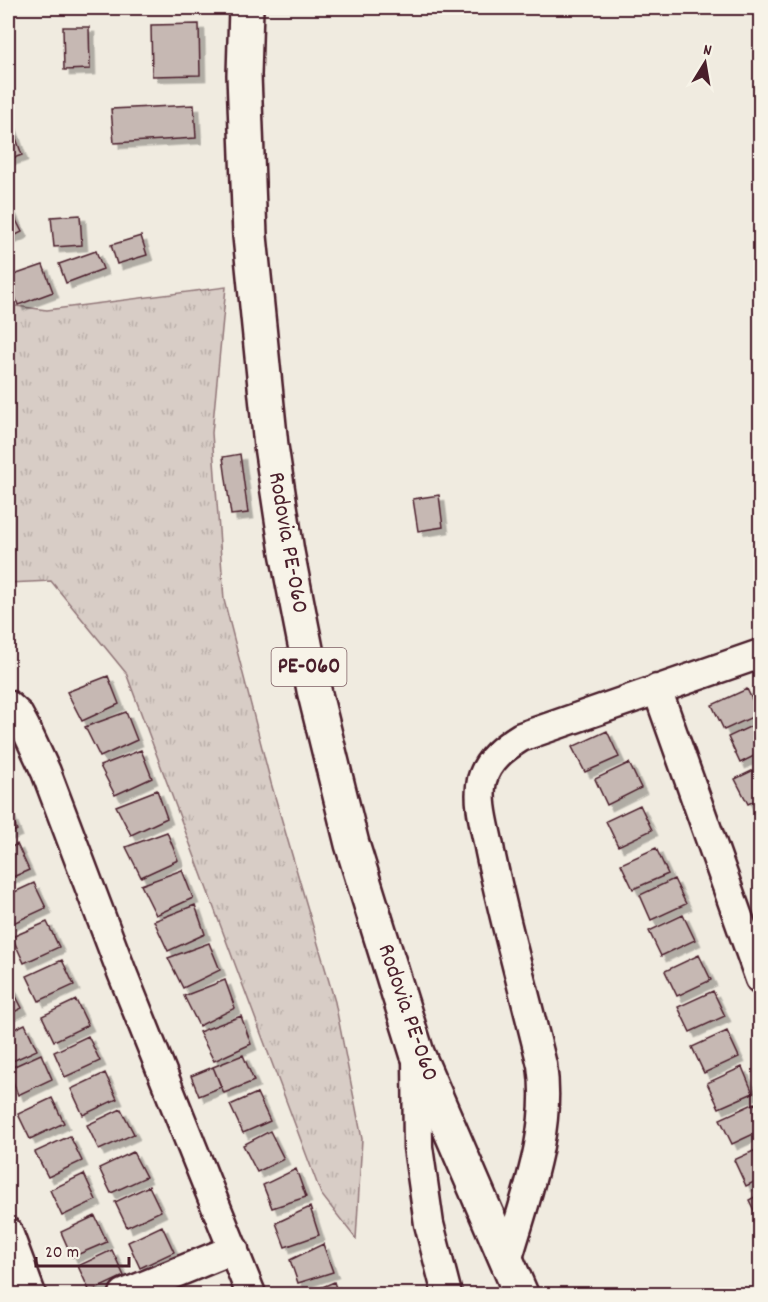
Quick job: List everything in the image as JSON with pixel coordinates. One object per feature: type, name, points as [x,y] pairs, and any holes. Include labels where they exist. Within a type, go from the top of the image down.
[{"type":"main road","name":"Rodovia PE-060","points":[[246,8],[244,75],[250,236],[271,446],[287,552],[314,690],[352,844],[417,1053],[521,1294]]},
{"type":"street","points":[[507,1261],[538,1153],[546,1090],[483,817],[481,796],[483,779],[488,766],[497,755],[521,737],[760,654]]},
{"type":"street","points":[[657,688],[760,979]]},
{"type":"street","points":[[8,705],[18,714],[45,772],[121,970],[251,1294]]},
{"type":"street","points":[[417,1053],[418,1147],[429,1224],[447,1294]]},
{"type":"street","points":[[8,1232],[31,1294]]},
{"type":"street","points":[[124,1294],[234,1249]]},
{"type":"green space","points":[[226,287],[212,433],[224,600],[271,783],[335,1002],[362,1139],[356,1239],[321,1194],[126,673],[51,581],[8,583],[8,305],[47,310]]},
{"type":"building","points":[[199,24],[200,75],[152,76],[151,25]]},
{"type":"building","points":[[63,27],[89,27],[90,69],[64,70]]},
{"type":"building","points":[[194,105],[196,138],[114,143],[111,109]]},
{"type":"building","points":[[10,121],[22,155],[8,160],[8,122]]},
{"type":"building","points":[[10,208],[22,232],[8,239],[8,209]]},
{"type":"building","points":[[80,215],[82,245],[54,247],[51,217]]},
{"type":"building","points":[[141,236],[147,255],[117,264],[111,245]]},
{"type":"building","points":[[96,251],[103,269],[66,283],[59,264]]},
{"type":"building","points":[[43,265],[53,292],[18,305],[8,277]]},
{"type":"building","points":[[240,454],[248,513],[231,515],[223,457]]},
{"type":"building","points":[[439,495],[443,527],[418,531],[413,499]]},
{"type":"building","points":[[108,676],[119,704],[82,721],[67,692]]},
{"type":"building","points":[[747,689],[759,714],[724,730],[712,705]]},
{"type":"building","points":[[126,712],[137,740],[100,757],[85,727]]},
{"type":"building","points":[[760,722],[760,753],[740,763],[728,737]]},
{"type":"building","points":[[607,731],[619,757],[585,772],[572,747]]},
{"type":"building","points":[[141,750],[152,778],[115,795],[100,766]]},
{"type":"building","points":[[629,763],[641,788],[607,805],[595,779]]},
{"type":"building","points":[[760,767],[760,798],[748,804],[735,779]]},
{"type":"building","points":[[157,790],[167,818],[131,835],[116,806]]},
{"type":"building","points":[[640,805],[652,830],[618,846],[606,821]]},
{"type":"building","points":[[8,808],[17,830],[8,834]]},
{"type":"building","points":[[167,832],[178,860],[141,877],[126,847]]},
{"type":"building","points":[[17,844],[29,870],[8,879],[8,849]]},
{"type":"building","points":[[656,848],[668,874],[633,889],[621,864]]},
{"type":"building","points":[[182,870],[193,898],[156,915],[141,885]]},
{"type":"building","points":[[674,879],[686,904],[651,920],[640,895]]},
{"type":"building","points":[[34,883],[46,908],[11,924],[8,916],[8,895]]},
{"type":"building","points":[[195,905],[205,934],[168,951],[154,921]]},
{"type":"building","points":[[683,915],[695,940],[661,956],[649,931]]},
{"type":"building","points":[[47,922],[59,947],[24,963],[12,937]]},
{"type":"building","points":[[209,943],[220,970],[183,988],[168,958]]},
{"type":"building","points":[[699,955],[711,980],[677,996],[665,971]]},
{"type":"building","points":[[62,960],[74,985],[39,1001],[27,976]]},
{"type":"building","points":[[225,980],[235,1008],[199,1026],[184,996]]},
{"type":"building","points":[[8,984],[22,1008],[8,1015]]},
{"type":"building","points":[[713,991],[725,1016],[690,1032],[678,1007]]},
{"type":"building","points":[[76,1000],[88,1025],[54,1041],[42,1016]]},
{"type":"building","points":[[241,1016],[251,1044],[214,1061],[199,1032]]},
{"type":"building","points":[[25,1024],[37,1050],[8,1063],[8,1032]]},
{"type":"building","points":[[727,1031],[739,1057],[704,1073],[692,1047]]},
{"type":"building","points":[[88,1036],[100,1061],[65,1077],[54,1052]]},
{"type":"building","points":[[41,1054],[52,1079],[18,1095],[8,1069]]},
{"type":"building","points":[[243,1055],[254,1081],[224,1093],[213,1067]]},
{"type":"building","points":[[213,1067],[221,1087],[199,1096],[191,1076]]},
{"type":"building","points":[[742,1067],[753,1093],[719,1108],[707,1083]]},
{"type":"building","points":[[105,1073],[117,1099],[83,1115],[71,1089]]},
{"type":"building","points":[[257,1093],[270,1121],[243,1133],[230,1105]]},
{"type":"building","points":[[52,1098],[64,1123],[30,1139],[18,1114]]},
{"type":"building","points":[[755,1103],[760,1116],[760,1131],[732,1144],[720,1119]]},
{"type":"building","points":[[121,1109],[134,1134],[99,1150],[87,1125]]},
{"type":"building","points":[[270,1131],[284,1159],[257,1172],[243,1145]]},
{"type":"building","points":[[70,1136],[82,1161],[48,1177],[35,1152]]},
{"type":"building","points":[[760,1148],[760,1179],[746,1186],[734,1160]]},
{"type":"building","points":[[133,1152],[146,1177],[111,1193],[99,1168]]},
{"type":"building","points":[[296,1169],[306,1197],[272,1208],[263,1185]]},
{"type":"building","points":[[84,1174],[96,1200],[62,1216],[50,1190]]},
{"type":"building","points":[[149,1186],[161,1211],[127,1227],[115,1202]]},
{"type":"building","points":[[760,1194],[760,1223],[749,1200]]},
{"type":"building","points":[[310,1207],[319,1235],[285,1247],[276,1223]]},
{"type":"building","points":[[95,1216],[107,1242],[72,1257],[61,1232]]},
{"type":"building","points":[[162,1226],[174,1252],[140,1268],[128,1242]]},
{"type":"building","points":[[323,1244],[333,1272],[298,1283],[290,1260]]},
{"type":"building","points":[[112,1250],[124,1276],[90,1292],[78,1266]]},
{"type":"building","points":[[334,1282],[338,1294],[306,1294]]}]
